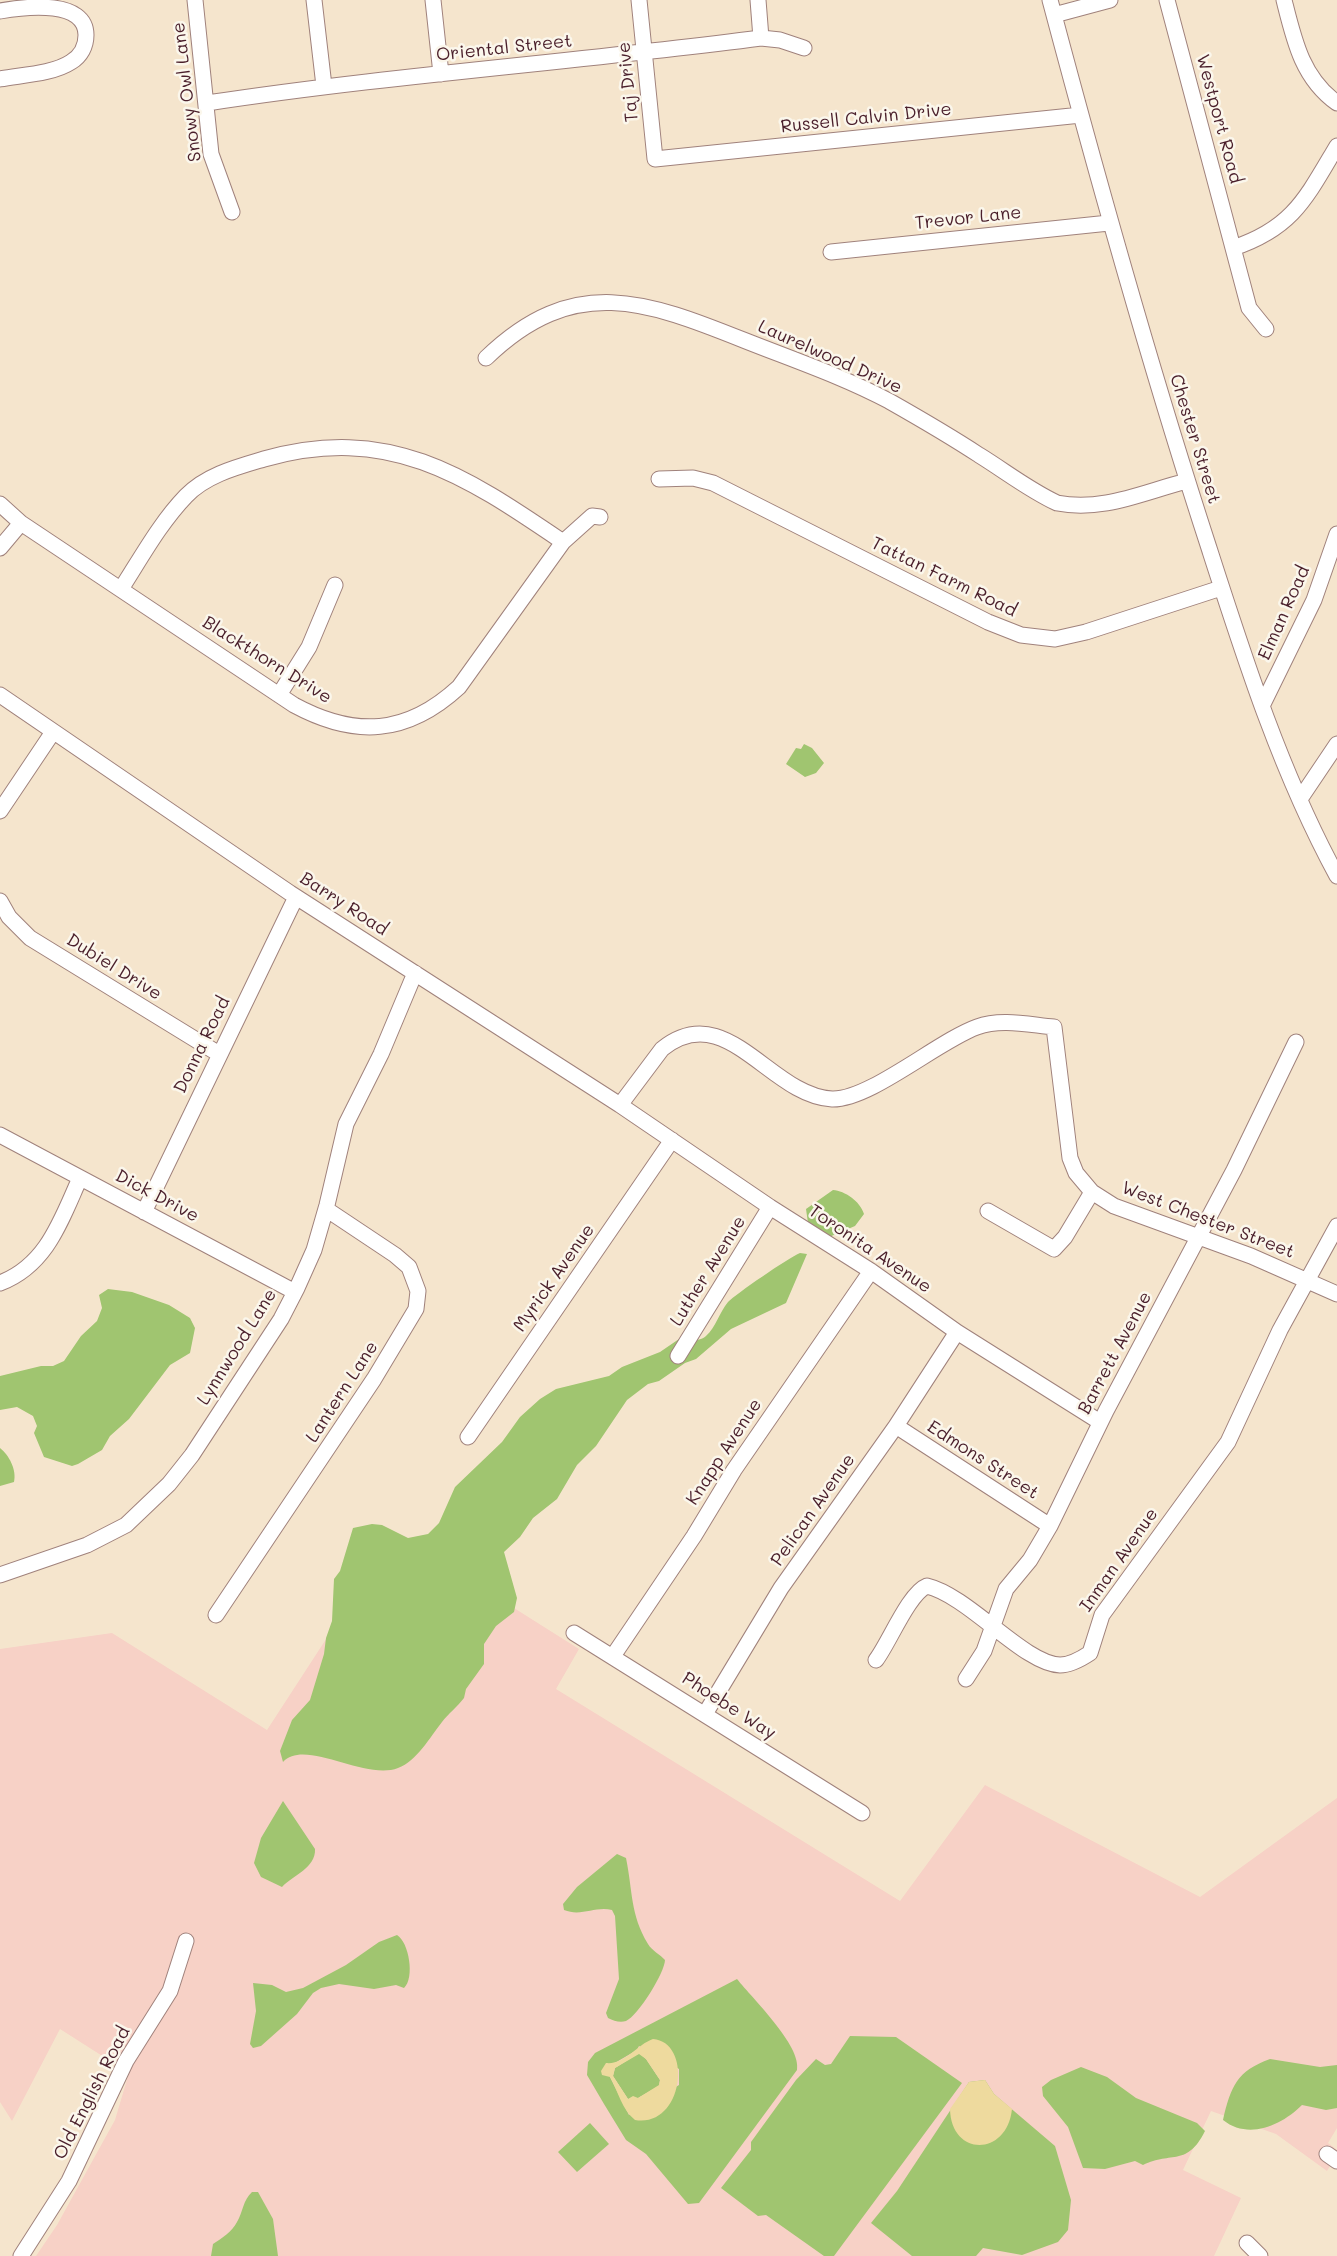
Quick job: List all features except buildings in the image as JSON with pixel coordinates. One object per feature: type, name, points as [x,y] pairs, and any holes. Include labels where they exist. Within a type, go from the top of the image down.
[{"type":"street","name":"Snowy Owl Lane","points":[[195,0],[212,154],[231,212]]},
{"type":"street","points":[[314,0],[324,86]]},
{"type":"street","points":[[433,0],[441,75]]},
{"type":"street","name":"Taj Drive","points":[[639,0],[655,159]]},
{"type":"street","points":[[758,0],[761,38]]},
{"type":"street","points":[[1052,7],[1110,0]]},
{"type":"street","name":"Westport Road","points":[[1167,0],[1249,308],[1266,329]]},
{"type":"street","points":[[1284,0],[1303,66],[1320,89],[1337,103]]},
{"type":"street","points":[[0,11],[46,2],[62,3],[79,14],[86,33],[81,53],[70,63],[0,79]]},
{"type":"street","name":"Chester Street","points":[[1052,7],[1109,223],[1186,481],[1221,588],[1262,706],[1311,828],[1337,876]]},
{"type":"street","name":"Oriental Street","points":[[207,103],[324,86],[644,53],[761,38],[780,40],[804,48]]},
{"type":"street","name":"Russell Calvin Drive","points":[[655,159],[1081,115]]},
{"type":"street","points":[[1233,248],[1271,233],[1286,221],[1305,198],[1337,146]]},
{"type":"street","name":"Trevor Lane","points":[[831,252],[1109,223]]},
{"type":"street","name":"Laurelwood Drive","points":[[486,358],[506,339],[560,309],[597,302],[651,306],[681,315],[863,389],[978,454],[1057,503],[1074,506],[1109,504],[1186,481]]},
{"type":"street","points":[[121,589],[163,524],[187,495],[208,479],[258,461],[320,447],[371,448],[427,463],[454,475],[563,542]]},
{"type":"street","name":"Tattan Farm Road","points":[[659,479],[693,478],[713,483],[988,622],[1032,638],[1055,639],[1086,632],[1221,588]]},
{"type":"street","name":"Blackthorn Drive","points":[[0,504],[21,523],[279,695],[320,718],[347,727],[381,727],[402,722],[434,709],[459,687],[563,542],[592,516],[600,517]]},
{"type":"street","points":[[0,548],[21,523]]},
{"type":"street","name":"Elman Road","points":[[1262,706],[1314,600],[1337,534]]},
{"type":"street","points":[[279,695],[312,642],[335,585]]},
{"type":"street","name":"Barry Road","points":[[0,694],[296,897],[620,1105]]},
{"type":"street","points":[[0,811],[54,732]]},
{"type":"street","points":[[1300,799],[1337,744]]},
{"type":"street","name":"Donna Road","points":[[144,1212],[296,897]]},
{"type":"street","name":"Dubiel Drive","points":[[0,901],[9,917],[30,938],[219,1054]]},
{"type":"street","name":"Lynnwood Lane","points":[[0,1575],[108,1536],[126,1525],[154,1500],[192,1455],[281,1319],[295,1292],[314,1250],[346,1124],[377,1062],[415,973]]},
{"type":"street","name":"West Chester Street","points":[[620,1105],[656,1055],[678,1039],[694,1034],[712,1035],[735,1045],[801,1090],[831,1099],[859,1093],[976,1027],[1004,1023],[1054,1027],[1070,1158],[1076,1173],[1092,1192],[1114,1206],[1199,1237],[1337,1294]]},
{"type":"street","name":"Barrett Avenue","points":[[966,1679],[984,1651],[1006,1589],[1030,1560],[1050,1526],[1100,1422],[1199,1237],[1296,1042]]},
{"type":"street","name":"Toronita Avenue","points":[[620,1105],[770,1207],[871,1271],[957,1332],[1100,1422]]},
{"type":"street","name":"Dick Drive","points":[[0,1135],[295,1292]]},
{"type":"street","name":"Myrick Avenue","points":[[468,1437],[672,1140]]},
{"type":"street","points":[[0,1283],[18,1274],[42,1255],[55,1233],[80,1178]]},
{"type":"street","points":[[988,1211],[1054,1249],[1065,1237],[1092,1192]]},
{"type":"street","name":"Luther Avenue","points":[[678,1356],[770,1207]]},
{"type":"street","name":"Lantern Lane","points":[[216,1616],[374,1379],[416,1309],[418,1291],[409,1267],[395,1255],[326,1209]]},
{"type":"street","name":"Inman Avenue","points":[[876,1660],[889,1643],[909,1605],[925,1586],[937,1589],[1051,1664],[1069,1664],[1090,1653],[1102,1615],[1228,1442],[1280,1329],[1337,1226]]},
{"type":"street","name":"Knapp Avenue","points":[[614,1656],[694,1536],[734,1470],[871,1271]]},
{"type":"street","name":"Pelican Avenue","points":[[705,1714],[777,1595],[896,1426],[957,1332]]},
{"type":"street","name":"Edmons Street","points":[[896,1426],[1050,1526]]},
{"type":"street","name":"Phoebe Way","points":[[574,1633],[862,1813]]},
{"type":"street","name":"Old English Road","points":[[21,2256],[69,2181],[126,2061],[170,1991],[186,1941]]},
{"type":"street","points":[[1247,2244],[1260,2256]]},
{"type":"shaded area","points":[[395,1533],[579,1649],[556,1689],[900,1901],[985,1785],[1200,1897],[1337,1798],[1337,2128],[1328,2143],[1337,2150],[1337,2154],[1327,2171],[1276,2134],[1211,2111],[1183,2170],[1241,2198],[1214,2256],[36,2256],[57,2225],[115,2120],[129,2073],[60,2029],[12,2121],[0,2102],[0,1649],[112,1633],[267,1730]]},
{"type":"green space","points":[[804,744],[812,748],[824,763],[816,773],[805,777],[786,764],[796,748],[801,749]]},
{"type":"green space","points":[[833,1190],[852,1198],[864,1214],[855,1226],[829,1237],[808,1223],[806,1209]]},
{"type":"green space","points":[[800,1253],[807,1254],[786,1303],[731,1329],[696,1359],[685,1363],[659,1381],[648,1384],[627,1400],[596,1446],[577,1465],[557,1499],[533,1518],[520,1537],[504,1552],[517,1598],[514,1612],[496,1626],[484,1644],[484,1664],[466,1689],[464,1698],[411,1760],[398,1768],[384,1770],[369,1769],[306,1755],[293,1756],[283,1762],[280,1751],[292,1720],[310,1700],[324,1654],[326,1638],[332,1621],[334,1579],[340,1571],[353,1528],[372,1524],[382,1525],[408,1538],[428,1534],[439,1523],[455,1487],[502,1442],[520,1417],[540,1399],[556,1389],[609,1376],[622,1367],[660,1352],[679,1339],[703,1338],[728,1302],[762,1276]]},
{"type":"green space","points":[[108,1289],[132,1292],[169,1305],[190,1318],[195,1328],[190,1353],[170,1365],[129,1419],[110,1436],[102,1450],[72,1466],[44,1457],[34,1433],[37,1426],[33,1416],[17,1407],[0,1410],[0,1376],[41,1366],[53,1366],[64,1361],[81,1336],[97,1321],[102,1308],[99,1295]]},
{"type":"green space","points":[[0,1448],[12,1463],[15,1477],[14,1482],[0,1486]]},
{"type":"green space","points":[[283,1801],[315,1849],[308,1866],[282,1887],[261,1877],[254,1863],[261,1838]]},
{"type":"green space","points":[[617,1854],[626,1858],[635,1913],[642,1933],[650,1946],[665,1960],[661,1974],[644,2003],[631,2017],[622,2022],[608,2018],[606,2013],[619,1979],[615,1916],[612,1910],[570,1912],[564,1910],[563,1904],[577,1887]]},
{"type":"green space","points":[[397,1935],[405,1945],[409,1960],[409,1976],[404,1988],[396,1985],[374,1989],[339,1984],[321,1988],[313,1993],[297,2014],[261,2046],[253,2048],[250,2044],[256,2011],[253,1983],[272,1985],[286,1992],[303,1988],[346,1965],[379,1942]]},
{"type":"green space","points":[[737,1979],[792,2048],[797,2070],[699,2203],[688,2204],[646,2154],[626,2140],[587,2075],[588,2062],[595,2053]],"holes":[[[639,2046],[679,2069],[679,2085],[629,2115],[610,2077],[613,2064],[637,2050]]]},
{"type":"green space","points":[[850,2036],[896,2037],[962,2083],[834,2256],[824,2256],[766,2215],[758,2216],[721,2188],[751,2150],[751,2142],[796,2080],[816,2059],[825,2065],[831,2064]]},
{"type":"green space","points":[[639,2053],[646,2059],[660,2080],[659,2086],[638,2098],[628,2099],[613,2076],[615,2068]]},
{"type":"green space","points":[[1270,2059],[1320,2067],[1337,2065],[1337,2108],[1326,2110],[1302,2105],[1284,2119],[1253,2130],[1233,2126],[1223,2120],[1237,2081],[1250,2069]]},
{"type":"green space","points":[[1081,2067],[1107,2077],[1136,2098],[1197,2123],[1205,2131],[1192,2150],[1185,2154],[1143,2165],[1135,2161],[1105,2169],[1083,2168],[1068,2127],[1043,2096],[1042,2087],[1051,2080]]},
{"type":"green space","points":[[985,2080],[994,2094],[1055,2146],[1071,2200],[1068,2230],[1058,2242],[1022,2255],[983,2248],[976,2256],[912,2256],[871,2223],[897,2191],[969,2082]]},
{"type":"green space","points":[[590,2123],[609,2144],[577,2172],[558,2152]]},
{"type":"green space","points":[[252,2192],[258,2192],[273,2219],[278,2256],[211,2256],[213,2244],[235,2226]]},
{"type":"sand","points":[[653,2039],[666,2044],[674,2054],[678,2068],[677,2084],[673,2099],[664,2111],[651,2119],[635,2120],[623,2106],[610,2077],[602,2075],[601,2071],[606,2063],[625,2058]],"holes":[[[639,2054],[646,2059],[660,2080],[659,2085],[638,2098],[633,2096],[628,2099],[613,2076],[615,2068]]]},
{"type":"sand","points":[[985,2080],[994,2094],[1012,2109],[1008,2125],[1000,2136],[990,2143],[979,2145],[969,2143],[959,2136],[953,2125],[950,2109],[969,2082]]}]
